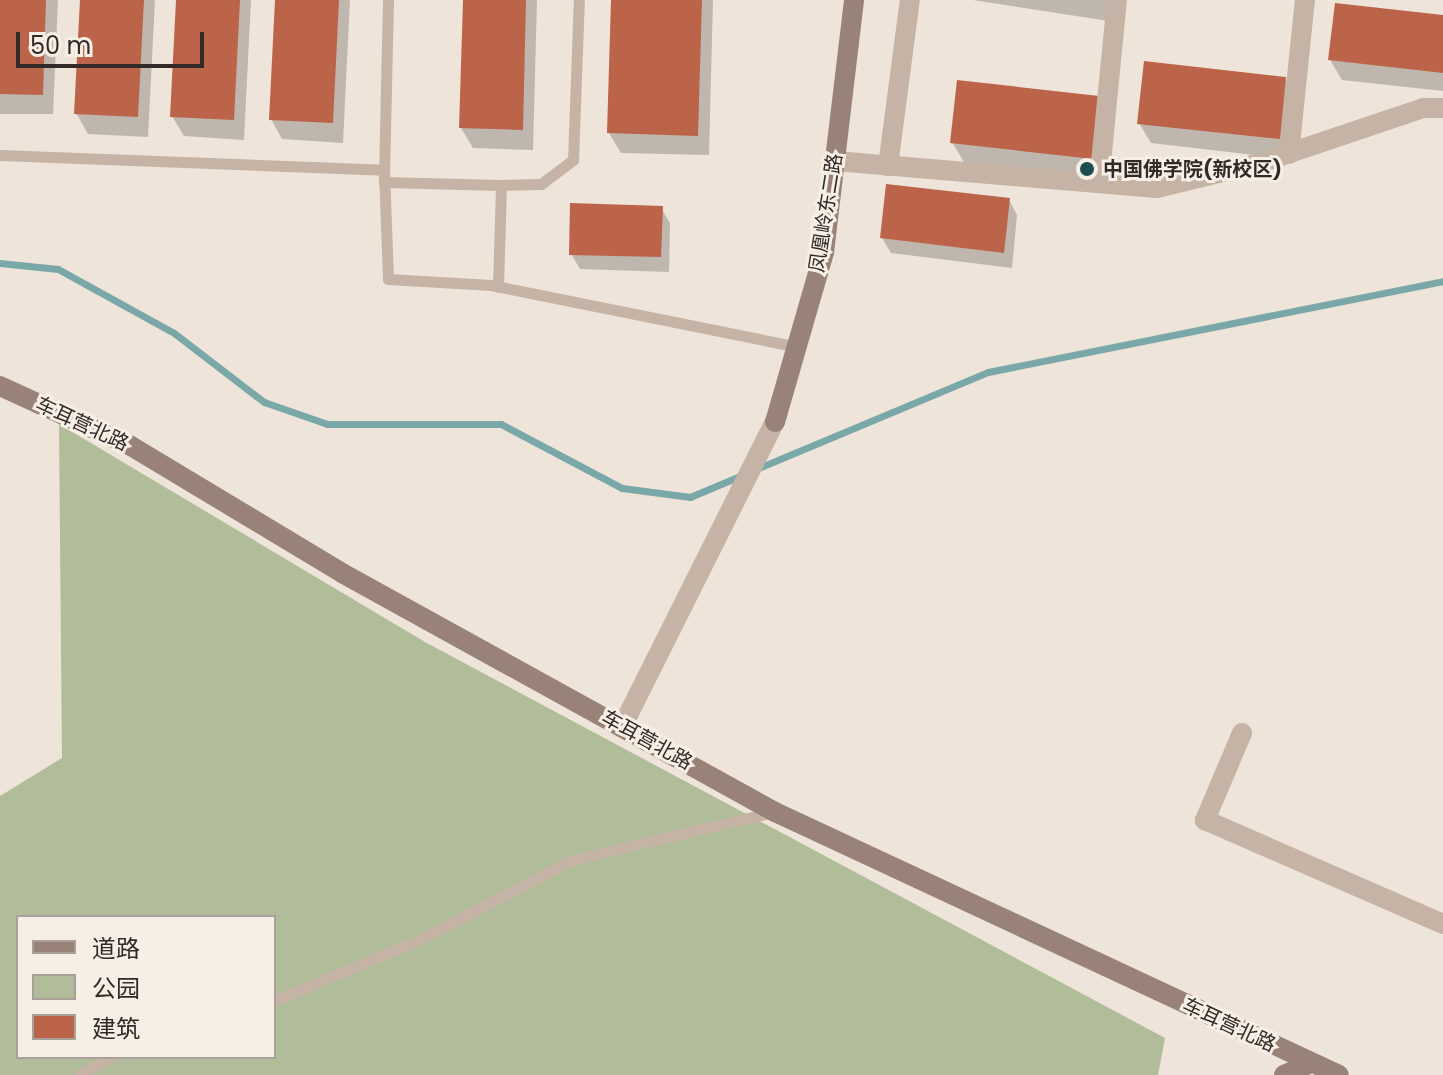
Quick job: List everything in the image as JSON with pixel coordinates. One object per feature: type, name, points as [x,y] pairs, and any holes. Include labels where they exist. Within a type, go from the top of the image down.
[{"type":"street","name":"凤凰岭东二路","points":[[623,725],[703,558],[775,422],[824,252],[854,0]]},
{"type":"street","points":[[888,166],[910,0]]},
{"type":"street","points":[[1099,183],[1117,0]]},
{"type":"street","points":[[1289,154],[1305,0]]},
{"type":"street","points":[[835,161],[1157,188],[1289,154],[1423,108],[1443,108]]},
{"type":"street","name":"车耳营北路","points":[[0,386],[131,446],[342,573],[623,725],[775,812],[1339,1075]]},
{"type":"street","points":[[1242,733],[1205,820],[1443,924]]},
{"type":"street","points":[[1284,1075],[1311,1063]]},
{"type":"lane","points":[[384,182],[388,0]]},
{"type":"lane","points":[[384,182],[541,184],[573,160],[579,0]]},
{"type":"lane","points":[[0,155],[384,170],[388,279],[498,287],[798,347]]},
{"type":"lane","points":[[498,287],[501,185]]},
{"type":"lane","points":[[276,1000],[402,947],[585,855],[775,812]]},
{"type":"lane","points":[[79,1075],[109,1059]]},
{"type":"green space","points":[[59,424],[425,642],[1165,1038],[1158,1075],[0,1075],[0,796],[62,758]]},
{"type":"building","points":[[0,0],[46,0],[43,95],[0,94]]},
{"type":"building","points":[[80,0],[144,0],[138,117],[74,114]]},
{"type":"building","points":[[176,0],[240,0],[234,120],[170,117]]},
{"type":"building","points":[[275,0],[339,0],[333,123],[269,120]]},
{"type":"building","points":[[463,0],[526,0],[523,130],[459,128]]},
{"type":"building","points":[[611,0],[702,0],[698,136],[607,133]]},
{"type":"building","points":[[1335,3],[1443,15],[1443,73],[1328,60]]},
{"type":"building","points":[[1144,61],[1286,77],[1280,139],[1137,124]]},
{"type":"building","points":[[957,80],[1099,96],[1093,159],[950,143]]},
{"type":"building","points":[[886,184],[1010,198],[1004,253],[880,238]]},
{"type":"building","points":[[570,203],[663,206],[661,257],[569,255]]},
{"type":"waterway","points":[[0,263],[58,269],[174,333],[264,402],[327,424],[501,424],[622,488],[690,497],[745,474]]},
{"type":"waterway","points":[[756,469],[988,372],[1443,281]]},
{"type":"place","name":"中国佛学院(新校区)","points":[[1087,169]]}]
